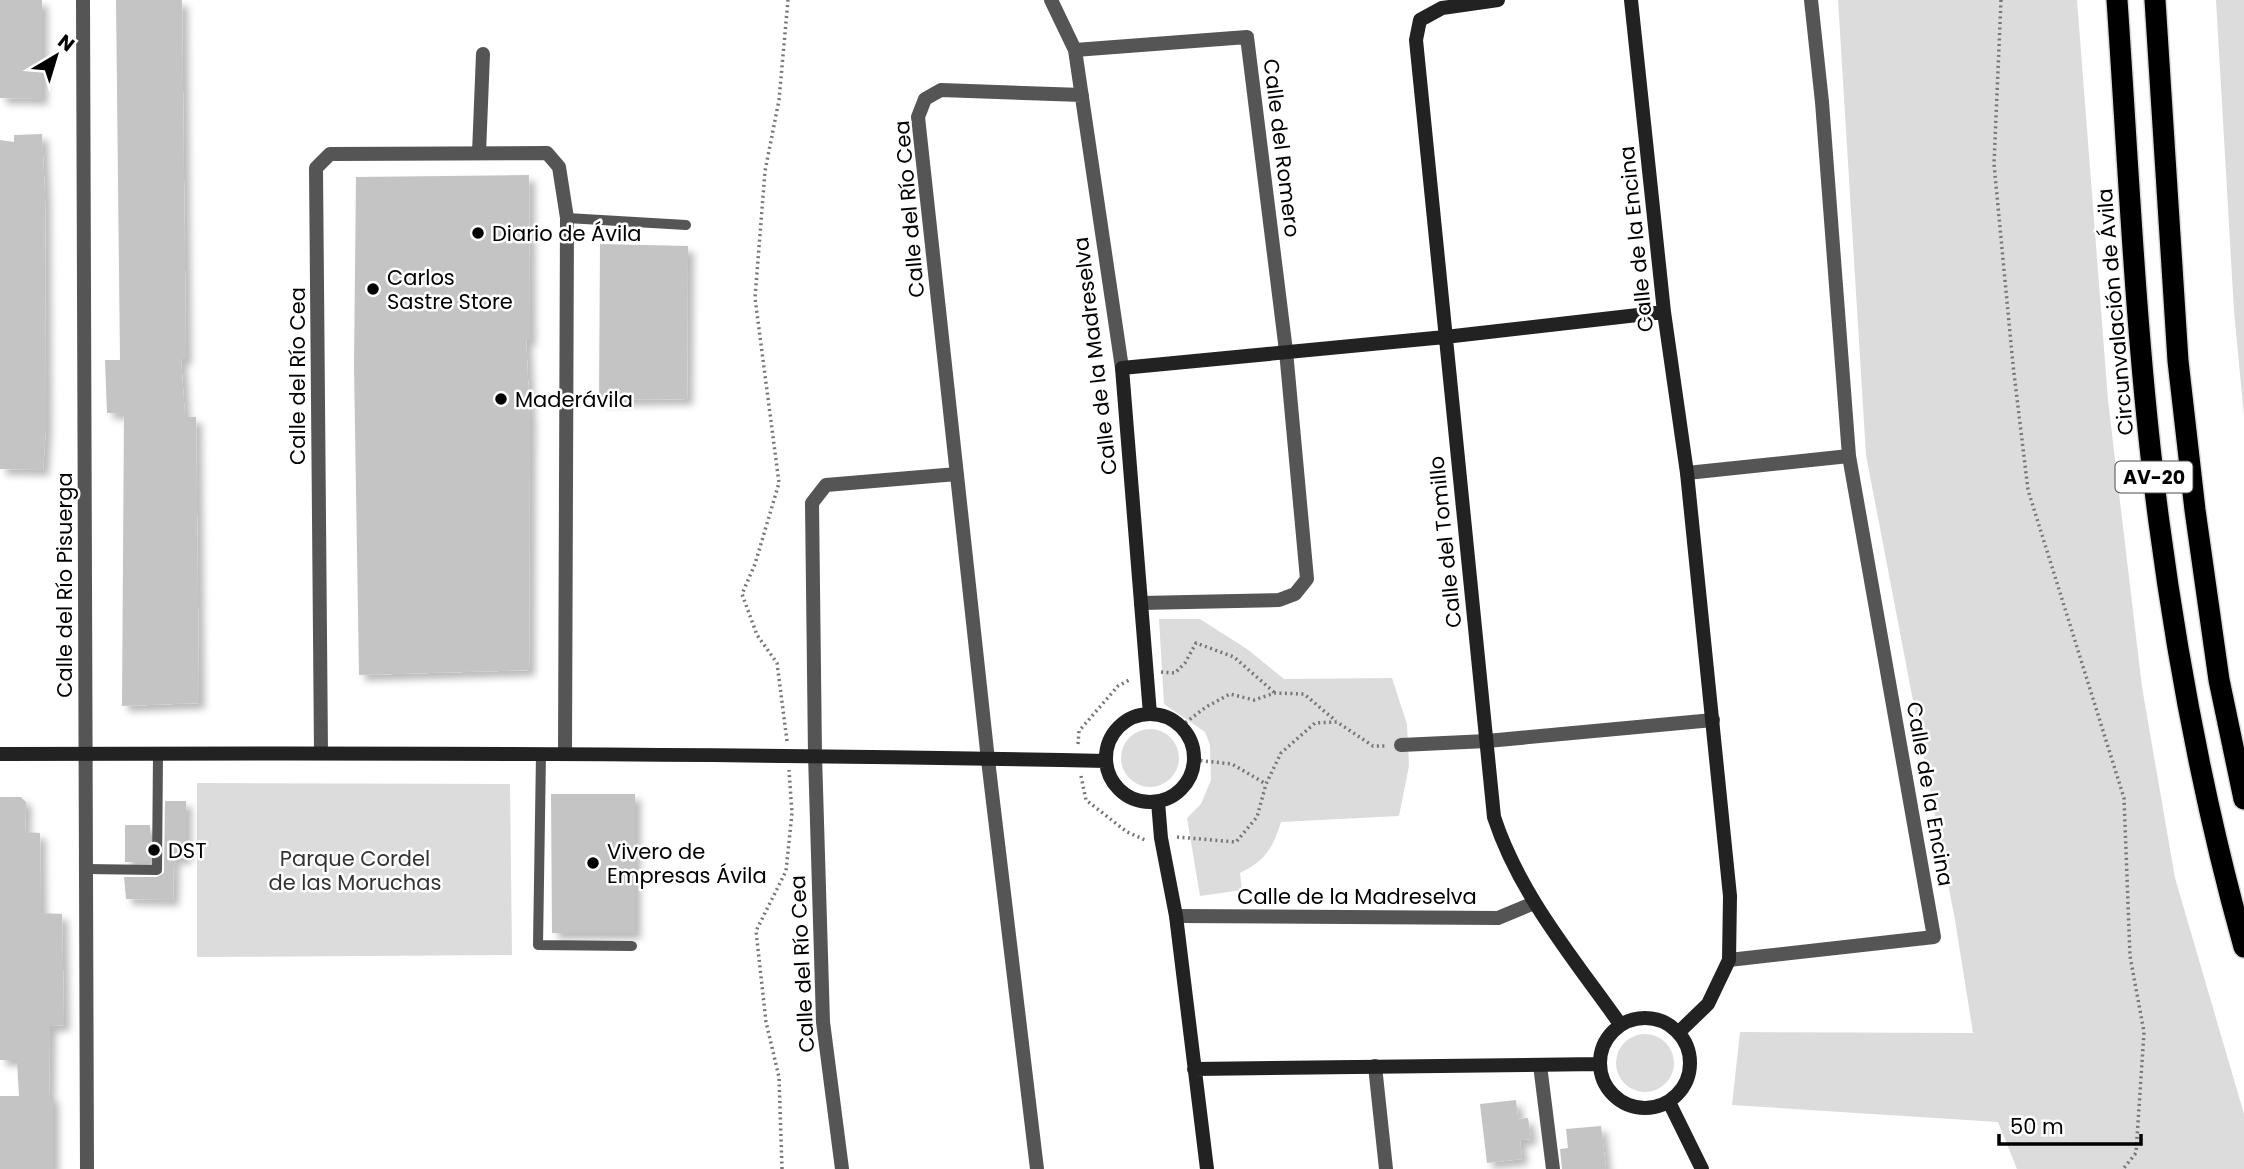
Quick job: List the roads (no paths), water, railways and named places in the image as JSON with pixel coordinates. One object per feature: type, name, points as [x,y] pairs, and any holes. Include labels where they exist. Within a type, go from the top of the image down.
[{"type":"highway","name":"Circunvalación de Ávila","points":[[2117,0],[2142,362],[2159,520],[2181,670],[2226,883],[2244,947]]},
{"type":"highway","name":"AV-20","points":[[2155,0],[2178,361],[2219,680],[2244,799]]},
{"type":"street","name":"Calle del Río Pisuerga","points":[[83,0],[88,1169]]},
{"type":"street","name":"Calle de la Madreselva","points":[[1051,0],[1075,50],[1122,368],[1150,714]]},
{"type":"street","name":"Calle del Tomillo","points":[[1498,0],[1442,8],[1420,20],[1416,40],[1494,817],[1503,845],[1534,903],[1620,1024]]},
{"type":"street","name":"Calle de la Encina","points":[[1631,0],[1664,312],[1687,473],[1730,896],[1729,960],[1708,1004],[1679,1032]]},
{"type":"street","name":"Calle de la Encina","points":[[1729,960],[1934,937],[1849,457],[1822,102],[1811,0]]},
{"type":"street","name":"Calle del Romero","points":[[1075,50],[1247,37],[1286,351],[1307,579],[1295,594],[1279,600],[1141,603]]},
{"type":"street","points":[[479,153],[483,54]]},
{"type":"street","name":"Calle del Río Cea","points":[[1037,1169],[988,760],[918,117],[925,99],[941,90],[1082,95]]},
{"type":"street","name":"Calle del Río Cea","points":[[321,752],[316,168],[330,154],[547,153],[559,167],[567,218],[565,753]]},
{"type":"street","points":[[1122,368],[1445,337],[1664,312]]},
{"type":"street","points":[[1687,473],[1849,457]]},
{"type":"street","name":"Calle del Río Cea","points":[[842,1169],[823,1022],[815,755],[812,503],[826,485],[957,474]]},
{"type":"street","points":[[1150,714],[1161,715],[1181,726],[1194,748],[1192,775],[1184,788],[1172,797],[1158,802],[1143,802],[1128,797],[1117,788],[1109,775],[1106,761],[1107,747],[1113,733],[1129,720],[1150,714]]},
{"type":"street","points":[[1401,745],[1713,720]]},
{"type":"street","points":[[0,754],[789,754],[1106,761]]},
{"type":"street","points":[[1158,802],[1161,838],[1176,916],[1207,1169]]},
{"type":"street","name":"Calle de la Madreselva","points":[[1176,916],[1498,918],[1534,903]]},
{"type":"street","points":[[1644,1017],[1657,1019],[1679,1032],[1690,1056],[1690,1069],[1686,1082],[1669,1102],[1643,1108],[1617,1099],[1608,1090],[1599,1064],[1601,1049],[1609,1035],[1620,1024],[1644,1017]]},
{"type":"street","points":[[1194,1069],[1599,1064]]},
{"type":"street","points":[[1540,1065],[1553,1169]]},
{"type":"street","points":[[1375,1066],[1386,1169]]},
{"type":"street","points":[[1669,1102],[1702,1169]]},
{"type":"lane","points":[[567,218],[686,225]]},
{"type":"lane","points":[[86,869],[157,870],[158,754]]},
{"type":"lane","points":[[541,754],[538,945],[632,946]]},
{"type":"place","name":"Diario de Ávila","points":[[478,233]]},
{"type":"place","name":"Carlos Sastre Store","points":[[373,289]]},
{"type":"place","name":"Maderávila","points":[[501,399]]},
{"type":"place","name":"DST","points":[[154,850]]},
{"type":"place","name":"Vivero de Empresas Ávila","points":[[593,863]]},
{"type":"park label","name":"Parque Cordel de las Moruchas","points":[[355,870]]}]
